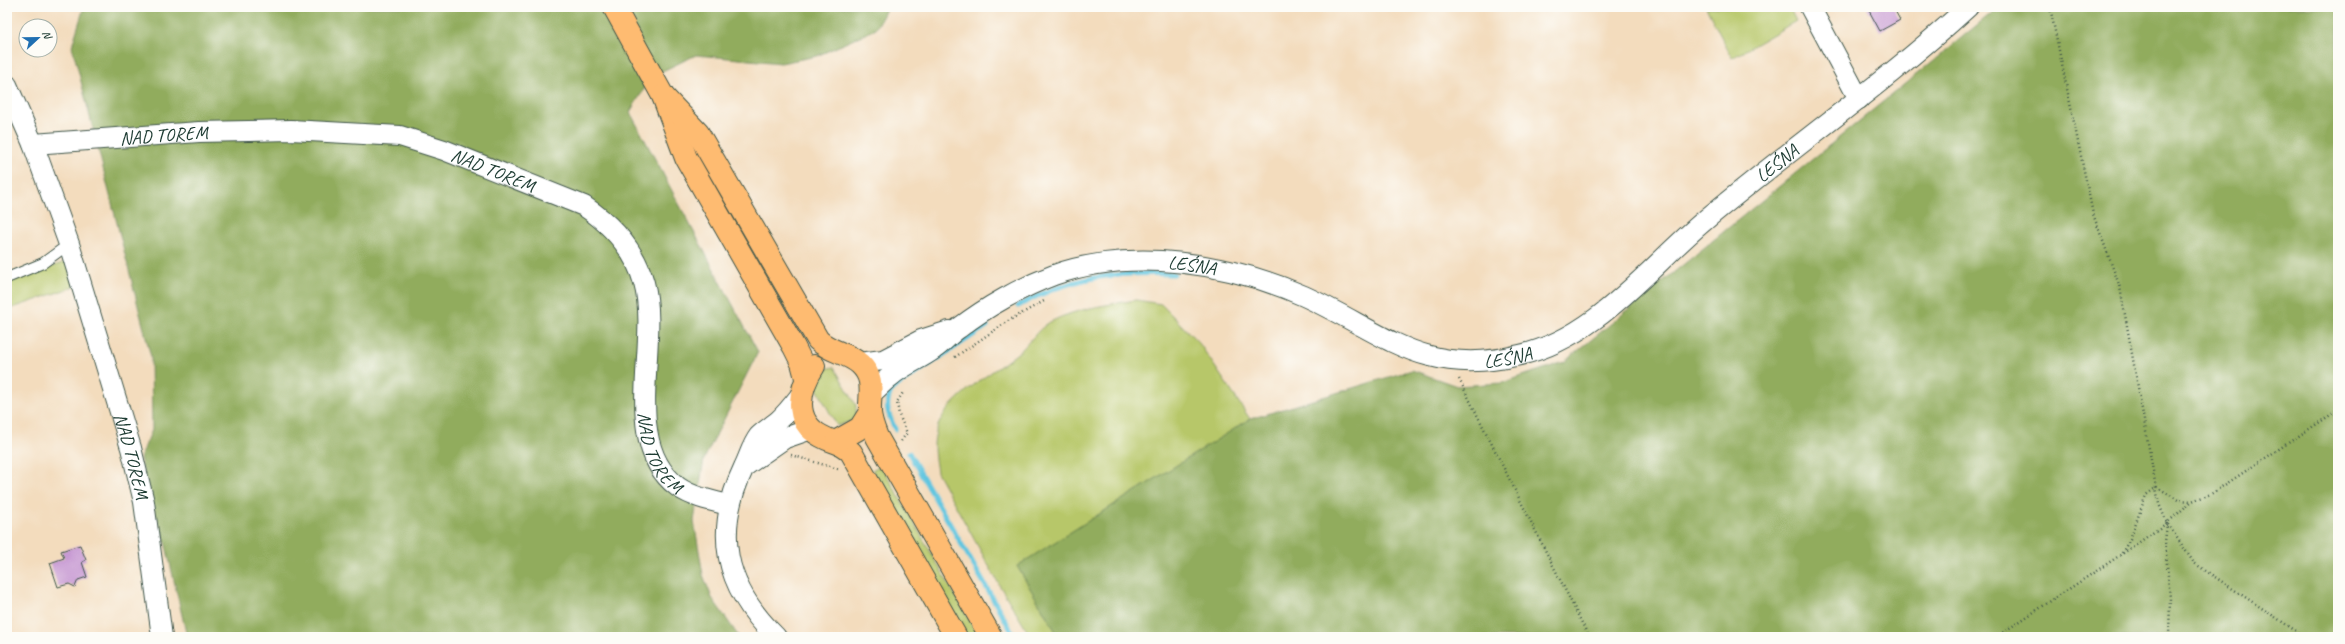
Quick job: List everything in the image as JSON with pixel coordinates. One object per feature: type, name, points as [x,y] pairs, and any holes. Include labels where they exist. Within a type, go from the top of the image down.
[{"type":"highway","points":[[614,7],[663,96],[686,158],[778,316],[802,363],[803,415],[812,429],[822,437],[841,442],[851,452],[956,637]]},
{"type":"highway","points":[[663,96],[698,134],[818,340],[833,351],[851,357],[859,363],[869,375],[871,403],[877,437],[991,637]]},
{"type":"highway","points":[[803,387],[814,366],[833,351]]},
{"type":"highway","points":[[837,441],[860,428],[871,403]]},
{"type":"street","points":[[1810,7],[1859,99]]},
{"type":"street","name":"LEŚNA","points":[[871,403],[890,376],[935,348],[960,327],[998,303],[1052,276],[1087,265],[1113,262],[1172,263],[1238,273],[1270,283],[1303,296],[1396,344],[1429,357],[1450,361],[1478,362],[1521,355],[1557,343],[1588,324],[1704,221],[1931,41],[1968,7]]},
{"type":"street","name":"NAD TOREM","points":[[7,85],[33,144],[69,244],[135,463],[144,502],[162,637]]},
{"type":"street","name":"NAD TOREM","points":[[33,144],[199,132],[291,130],[400,136],[444,150],[584,206],[604,220],[621,238],[634,258],[644,283],[648,305],[649,330],[646,408],[648,434],[654,455],[664,473],[679,487],[708,500],[729,505]]},
{"type":"street","name":"LEŚNA","points":[[859,363],[883,360],[921,340],[960,327]]},
{"type":"street","points":[[776,637],[747,602],[732,574],[726,543],[729,505],[736,484],[759,436],[779,420],[803,387]]},
{"type":"street","points":[[745,466],[785,438],[812,429]]},
{"type":"lane","points":[[7,278],[43,263],[69,244]]},
{"type":"path","points":[[2050,7],[2093,214],[2120,287],[2159,504],[2167,523],[2194,563],[2305,637]]},
{"type":"path","points":[[953,359],[1008,321],[1051,297]]},
{"type":"path","points":[[1450,361],[1589,637]]},
{"type":"path","points":[[900,442],[905,438],[907,433],[899,415],[897,402],[899,397],[907,389]]},
{"type":"path","points":[[1996,637],[2167,523],[2192,501],[2211,494],[2338,410]]},
{"type":"path","points":[[789,454],[842,470]]},
{"type":"path","points":[[2157,487],[2178,500],[2192,501]]},
{"type":"path","points":[[2122,554],[2130,539],[2146,495],[2157,487]]},
{"type":"path","points":[[2167,523],[2166,542],[2170,598],[2169,637]]},
{"type":"green space","points":[[84,7],[887,7],[876,29],[817,56],[781,63],[696,55],[652,76],[630,112],[758,352],[704,459],[694,521],[703,575],[712,598],[739,637],[187,637],[164,537],[149,496],[140,458],[152,430],[151,357],[72,46]]},
{"type":"green space","points":[[1706,7],[1789,7],[1796,21],[1732,58]]},
{"type":"green space","points":[[1999,7],[2338,7],[2338,637],[1059,637],[1017,566],[1250,419],[1412,370],[1457,386],[1502,383],[1564,362]]},
{"type":"green space","points":[[68,261],[76,286],[7,310],[7,282]]},
{"type":"green space","points":[[1136,300],[1161,304],[1199,343],[1250,419],[1017,566],[1059,637],[1031,637],[1001,588],[937,472],[934,447],[936,432],[948,409],[958,398],[981,379],[1020,351],[1045,325],[1060,317],[1081,310]]},
{"type":"green space","points":[[834,367],[856,405],[856,419],[837,426],[816,387],[821,370]]},
{"type":"green space","points":[[881,465],[979,637],[967,637],[872,470]]},
{"type":"building","points":[[1867,7],[1893,7],[1900,20],[1880,31]]},
{"type":"building","points":[[80,545],[86,560],[82,562],[87,577],[78,580],[75,587],[69,584],[58,587],[50,563],[64,558],[61,551]]},
{"type":"waterway","points":[[1018,306],[1056,288],[1093,278],[1132,274],[1174,274]]},
{"type":"waterway","points":[[895,429],[890,419],[888,409],[888,400],[892,389],[987,326]]},
{"type":"waterway","points":[[909,453],[1015,637]]}]
